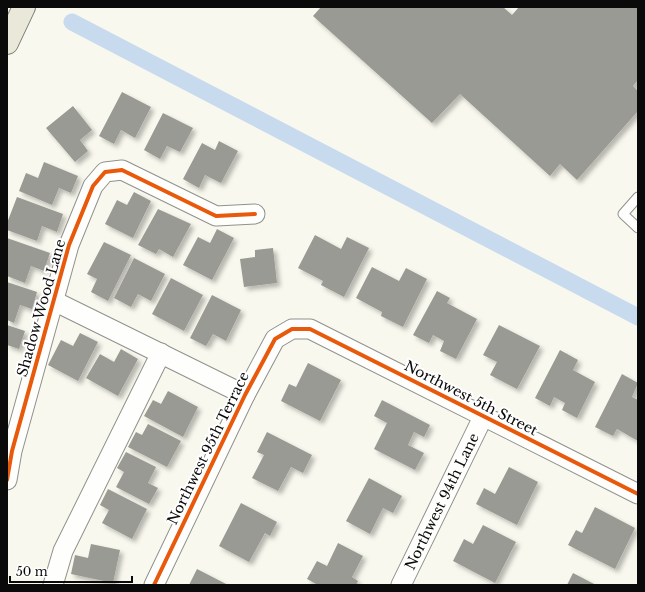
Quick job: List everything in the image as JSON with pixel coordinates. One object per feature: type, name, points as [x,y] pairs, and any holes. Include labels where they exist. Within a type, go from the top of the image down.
[{"type":"main road","points":[[7,43],[24,7]]},
{"type":"street","name":"Shadow Wood Lane","points":[[7,480],[12,451],[69,245],[93,186],[105,172],[122,170],[216,216],[255,214]]},
{"type":"street","name":"Shadow Wood Lane","points":[[54,301],[245,395]]},
{"type":"street","name":"Northwest 95th Terrace","points":[[154,585],[245,395],[275,339],[292,329]]},
{"type":"street","name":"Northwest 5th Street","points":[[292,329],[310,329],[638,494]]},
{"type":"street","points":[[53,585],[63,551],[161,353]]},
{"type":"street","name":"Northwest 94th Lane","points":[[401,585],[483,417]]},
{"type":"lane","points":[[638,197],[623,214],[638,228]]},
{"type":"building","points":[[321,7],[503,7],[512,15],[519,7],[638,7],[638,80],[633,86],[638,91],[638,111],[577,180],[560,164],[550,176],[460,94],[432,123],[313,16]]},
{"type":"building","points":[[122,92],[151,107],[135,138],[121,130],[114,144],[99,136]]},
{"type":"building","points":[[73,106],[92,130],[80,140],[88,151],[75,162],[46,128]]},
{"type":"building","points":[[163,113],[193,128],[180,152],[167,146],[160,159],[144,150]]},
{"type":"building","points":[[219,141],[238,151],[221,183],[205,175],[199,188],[183,179],[202,143],[215,150]]},
{"type":"building","points":[[44,162],[78,176],[71,193],[59,188],[52,205],[19,191],[26,173],[38,178]]},
{"type":"building","points":[[134,192],[151,201],[133,238],[105,224],[117,200],[127,205]]},
{"type":"building","points":[[17,197],[63,214],[57,232],[42,226],[37,241],[7,230],[7,223]]},
{"type":"building","points":[[158,209],[191,224],[173,257],[159,249],[156,254],[138,245]]},
{"type":"building","points":[[217,229],[234,238],[212,280],[183,265],[198,237],[210,243]]},
{"type":"building","points":[[315,235],[341,249],[347,237],[369,248],[344,297],[321,285],[323,281],[298,268]]},
{"type":"building","points":[[7,238],[50,253],[44,271],[31,266],[25,283],[7,276]]},
{"type":"building","points":[[104,242],[131,255],[108,301],[91,292],[97,279],[87,274]]},
{"type":"building","points":[[273,248],[277,283],[244,287],[240,259],[255,257],[255,250]]},
{"type":"building","points":[[134,258],[165,274],[151,301],[138,294],[131,307],[114,298]]},
{"type":"building","points":[[372,267],[399,281],[406,268],[427,279],[403,327],[381,316],[382,312],[356,298]]},
{"type":"building","points":[[171,278],[203,295],[184,331],[152,314]]},
{"type":"building","points":[[7,282],[37,292],[32,309],[20,305],[14,323],[7,320]]},
{"type":"building","points":[[437,291],[450,298],[447,303],[477,319],[456,359],[440,351],[444,341],[433,335],[429,343],[413,335]]},
{"type":"building","points":[[212,295],[241,310],[226,341],[213,334],[206,346],[190,338]]},
{"type":"building","points":[[7,325],[25,331],[19,349],[7,345]]},
{"type":"building","points":[[499,325],[540,346],[517,389],[490,375],[497,362],[483,355]]},
{"type":"building","points":[[80,333],[98,342],[78,381],[48,365],[61,340],[73,346]]},
{"type":"building","points":[[121,349],[138,359],[118,396],[86,378],[100,354],[114,362]]},
{"type":"building","points":[[560,350],[578,360],[573,370],[595,382],[577,418],[562,410],[565,403],[554,397],[550,406],[535,398]]},
{"type":"building","points":[[308,363],[341,380],[320,421],[281,401],[289,384],[296,387]]},
{"type":"building","points":[[622,374],[638,383],[632,397],[638,400],[638,441],[617,429],[613,436],[595,427]]},
{"type":"building","points":[[168,391],[198,407],[183,437],[144,416],[153,400],[161,404]]},
{"type":"building","points":[[382,400],[430,425],[424,437],[414,432],[408,445],[424,453],[415,470],[374,449],[387,423],[374,416]]},
{"type":"building","points":[[148,424],[181,441],[167,467],[128,447],[136,432],[142,435]]},
{"type":"building","points":[[267,432],[312,455],[303,473],[291,467],[278,491],[252,478],[264,455],[257,452]]},
{"type":"building","points":[[126,452],[156,467],[148,483],[158,488],[149,504],[116,487],[124,472],[117,468]]},
{"type":"building","points":[[509,467],[538,482],[517,525],[476,504],[484,488],[495,494]]},
{"type":"building","points":[[369,478],[402,496],[393,513],[383,508],[370,534],[346,521]]},
{"type":"building","points":[[108,489],[147,509],[132,539],[102,523],[109,510],[100,505]]},
{"type":"building","points":[[241,503],[277,522],[270,536],[265,533],[249,562],[219,546]]},
{"type":"building","points":[[595,507],[635,528],[615,569],[568,545],[576,530],[582,533]]},
{"type":"building","points":[[483,525],[516,542],[495,583],[453,561],[464,539],[473,544]]},
{"type":"building","points":[[338,543],[363,556],[352,577],[358,581],[356,585],[318,585],[307,579],[317,561],[327,566]]},
{"type":"building","points":[[91,544],[120,550],[113,583],[71,574],[75,555],[88,558]]},
{"type":"building","points":[[197,569],[228,585],[189,585]]},
{"type":"building","points":[[573,573],[596,585],[567,585]]},
{"type":"waterway","points":[[72,22],[638,317]]},
{"type":"cycle path","points":[[7,480],[12,451],[69,245],[93,186],[105,172],[122,170],[216,216],[255,214]]},
{"type":"cycle path","points":[[154,585],[245,395],[275,339],[292,329],[310,329],[638,494]]}]
